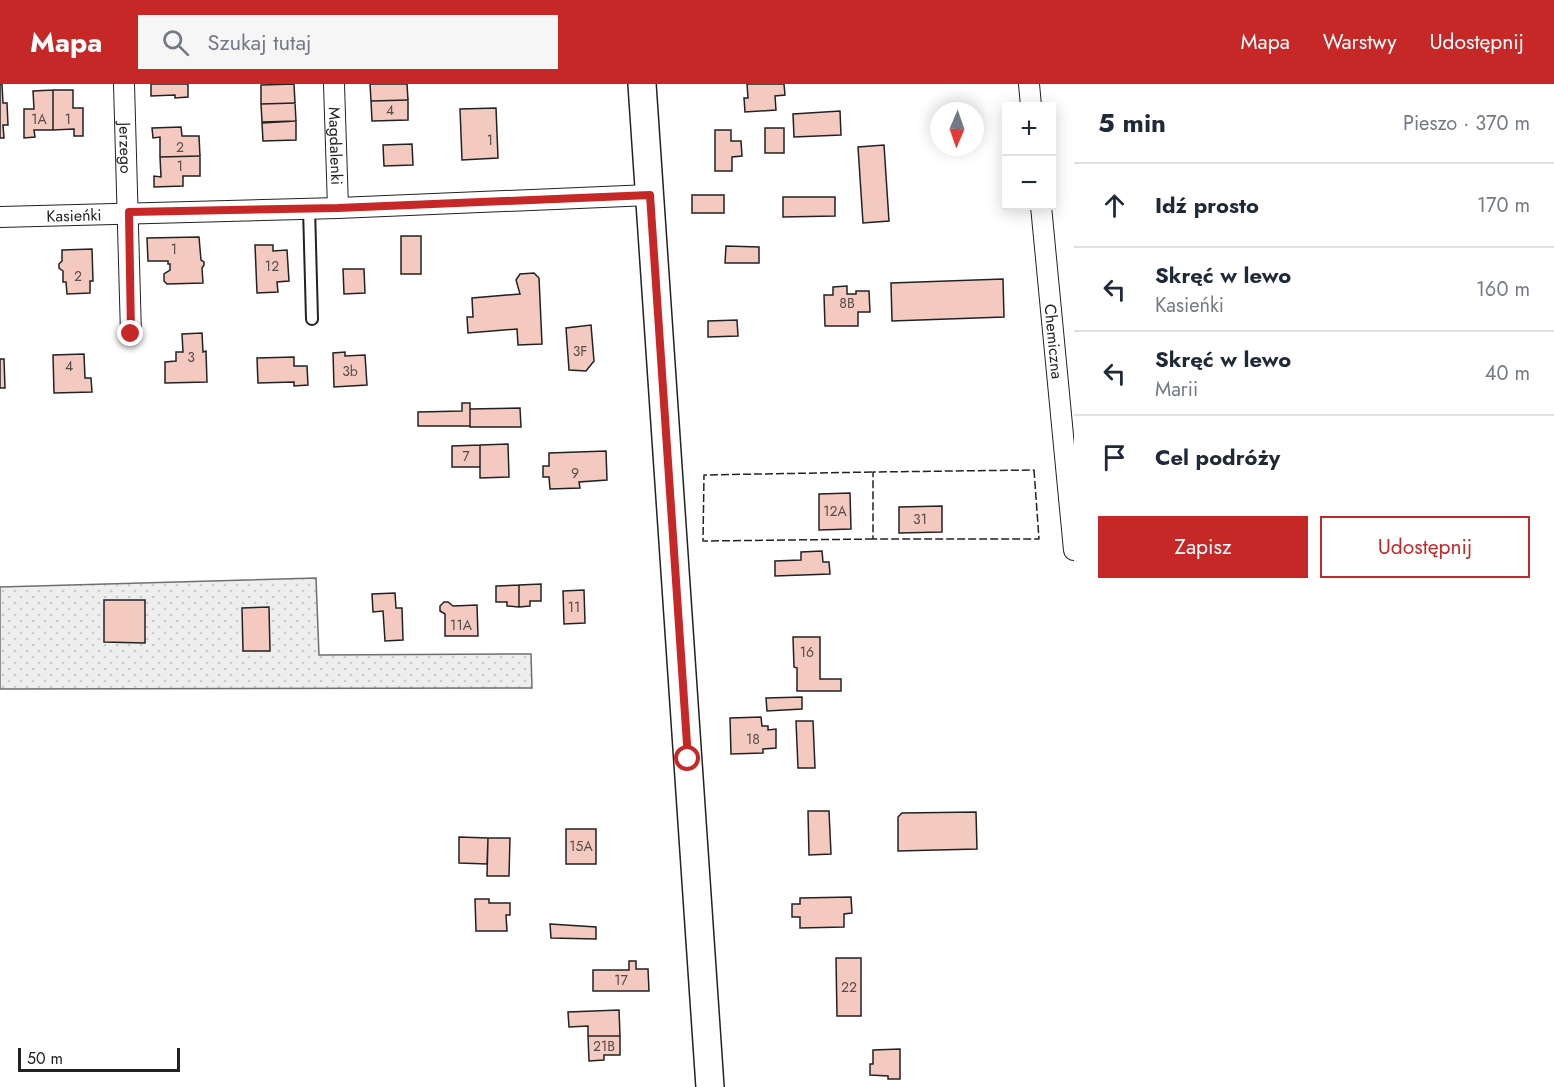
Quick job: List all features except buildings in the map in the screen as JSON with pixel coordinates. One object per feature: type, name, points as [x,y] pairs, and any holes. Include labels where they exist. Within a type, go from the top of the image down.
[{"type":"street","name":"Jerzego","points":[[124,84],[131,334]]},
{"type":"street","name":"Magdalenki","points":[[334,84],[338,208]]},
{"type":"street","points":[[642,84],[710,1087]]},
{"type":"street","points":[[1029,84],[1031,102]]},
{"type":"street","name":"Kasieńki","points":[[0,217],[338,208],[650,195]]},
{"type":"street","name":"Chemiczna","points":[[1041,210],[1074,550]]},
{"type":"lane","points":[[309,208],[312,319]]},
{"type":"shaded area","points":[[316,578],[319,655],[531,654],[532,688],[0,689],[0,587]]},
{"type":"fence","points":[[1034,470],[1039,539],[873,539],[873,472],[1034,470]]},
{"type":"fence","points":[[873,472],[704,475],[703,541],[873,539]]},
{"type":"route","points":[[131,334],[129,212],[338,208],[650,195],[688,759]]}]
